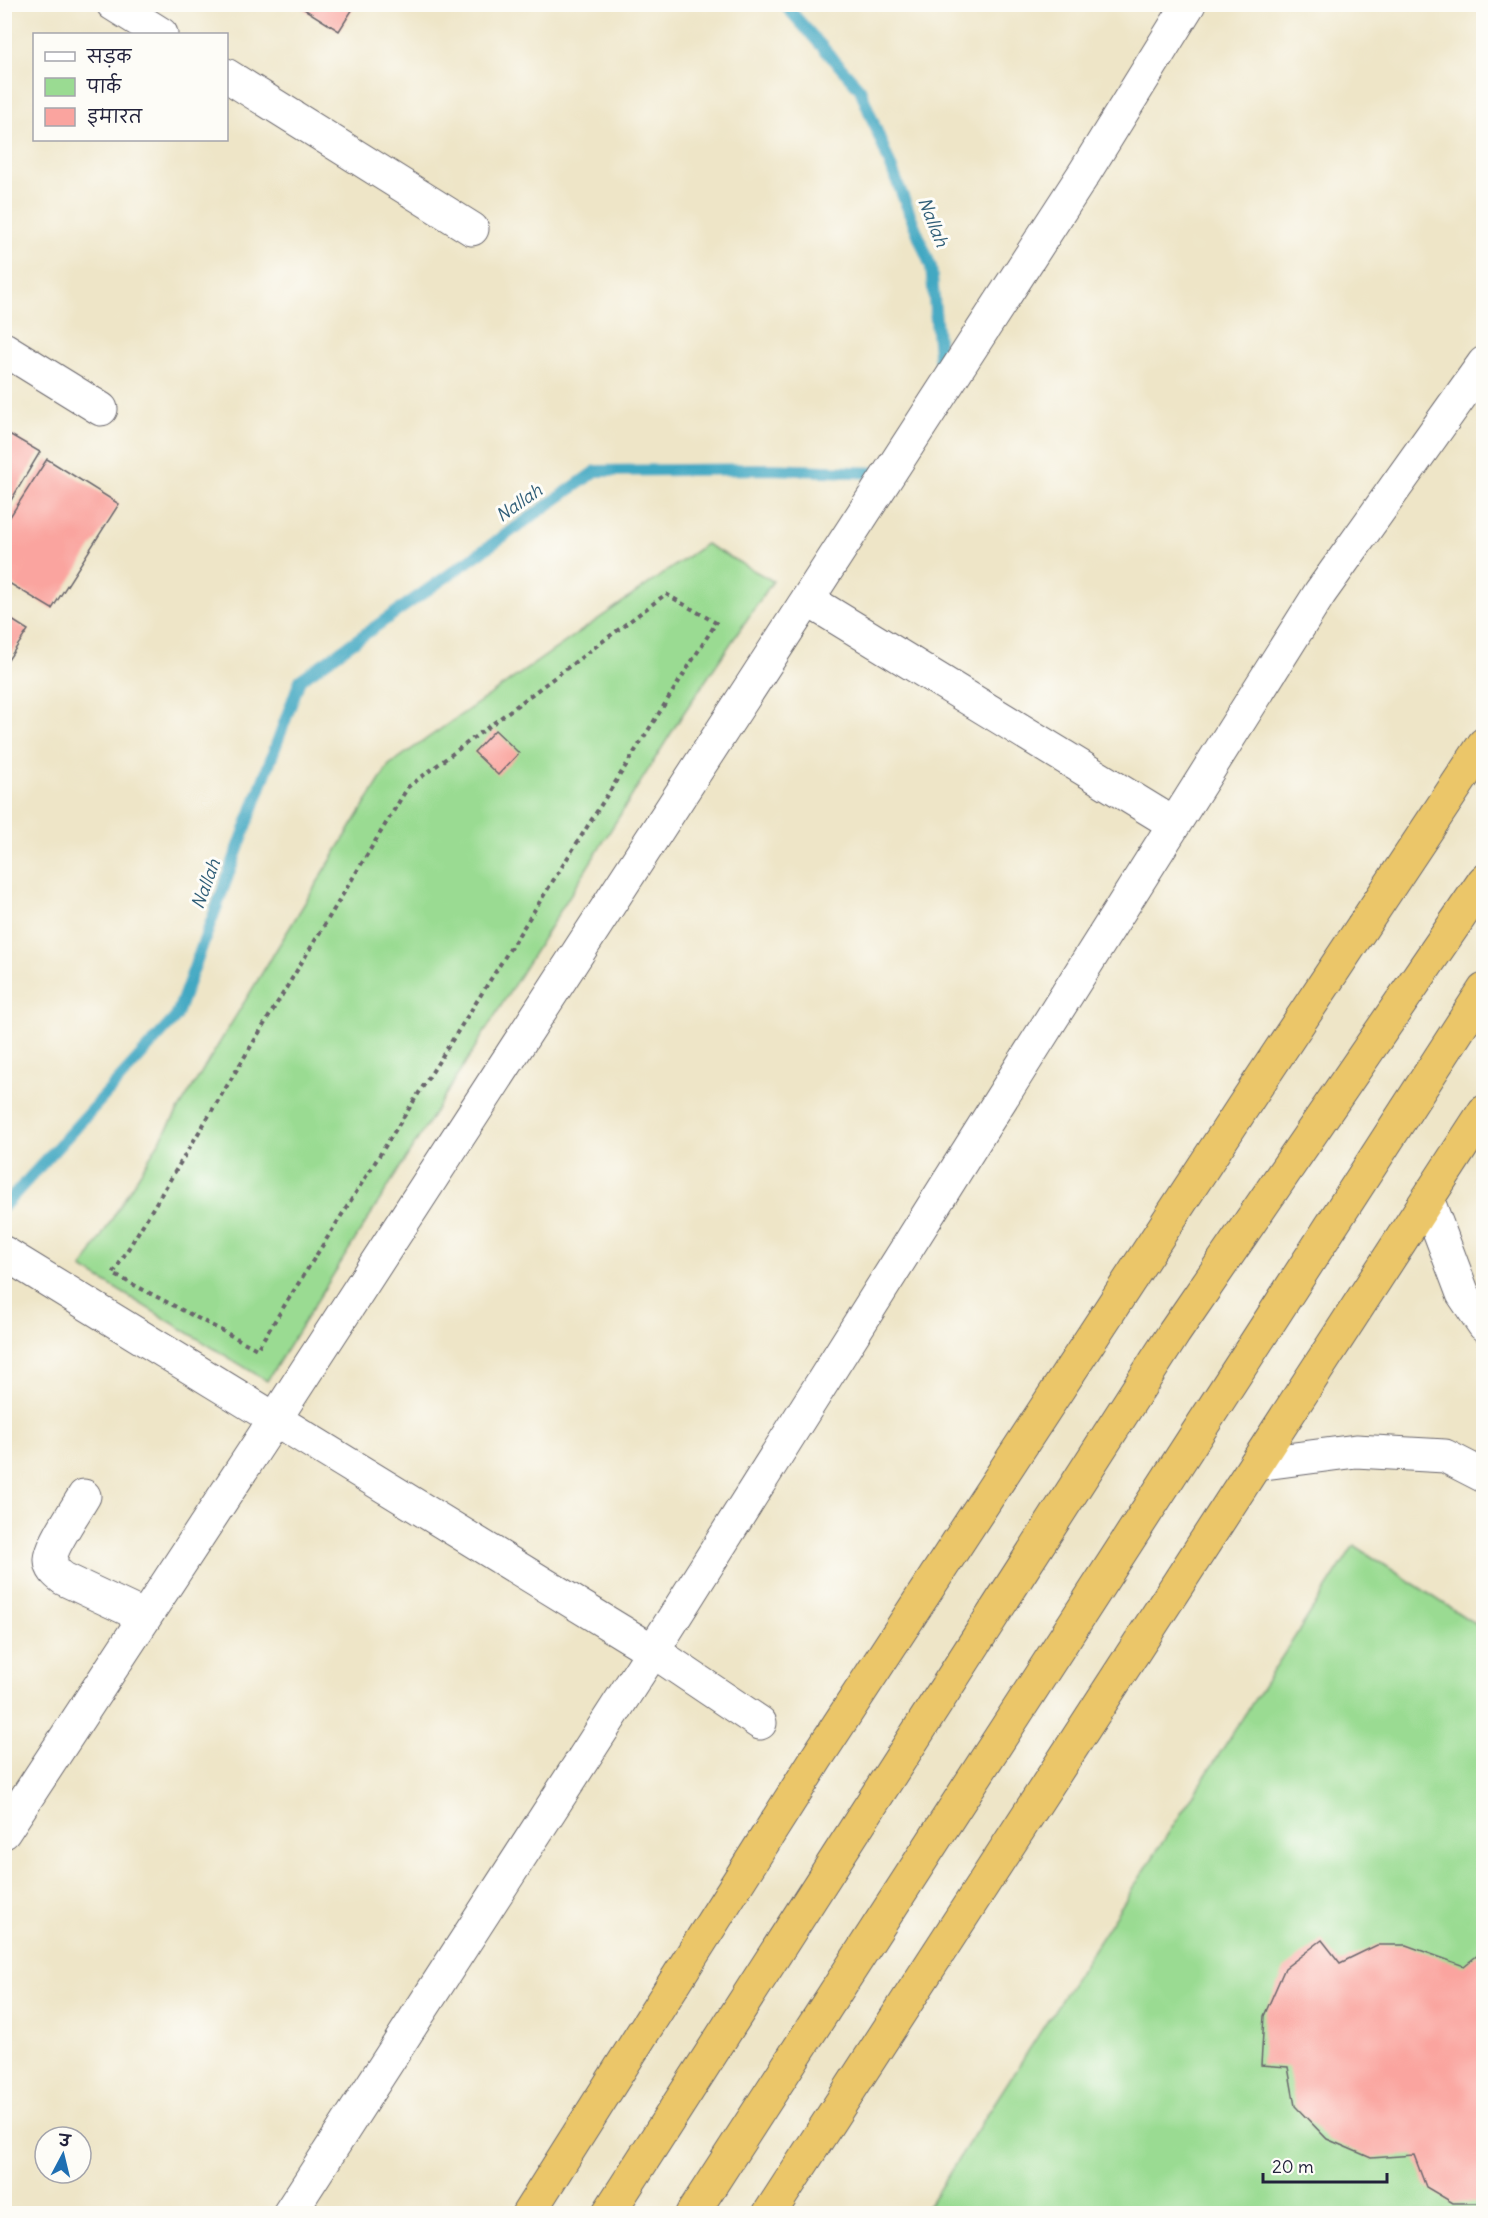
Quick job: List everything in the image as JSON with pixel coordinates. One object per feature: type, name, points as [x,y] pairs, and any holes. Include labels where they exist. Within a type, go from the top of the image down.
[{"type":"highway","points":[[528,2214],[816,1759],[1250,1096],[1484,744]]},
{"type":"highway","points":[[608,2214],[1174,1333],[1484,881]]},
{"type":"highway","points":[[692,2214],[1484,990]]},
{"type":"highway","points":[[769,2214],[1484,1112]]},
{"type":"street","points":[[113,4],[159,33]]},
{"type":"street","points":[[4,1832],[808,600],[1085,172],[1190,4]]},
{"type":"street","points":[[228,76],[472,229]]},
{"type":"street","points":[[4,349],[101,409]]},
{"type":"street","points":[[289,2214],[653,1652],[1320,593],[1484,363]]},
{"type":"street","points":[[808,600],[1174,824]]},
{"type":"street","points":[[1428,1201],[1463,1294],[1484,1325]]},
{"type":"street","points":[[4,1253],[653,1652],[760,1723]]},
{"type":"street","points":[[1256,1464],[1356,1451],[1445,1456],[1484,1476]]},
{"type":"street","points":[[84,1496],[54,1548],[51,1559],[54,1572],[64,1579],[146,1617]]},
{"type":"path","points":[[666,594],[716,623],[257,1349],[113,1274],[408,787],[666,594]]},
{"type":"green space","points":[[706,544],[773,581],[683,714],[267,1381],[82,1268],[389,765]]},
{"type":"green space","points":[[1354,1545],[1483,1629],[1483,2213],[923,2214]]},
{"type":"building","points":[[296,4],[356,4],[339,31]]},
{"type":"building","points":[[4,431],[40,452],[4,512]]},
{"type":"building","points":[[47,459],[119,504],[52,609],[4,580],[4,526]]},
{"type":"building","points":[[4,615],[28,630],[4,666]]},
{"type":"building","points":[[495,730],[519,753],[498,775],[474,752]]},
{"type":"building","points":[[1322,1940],[1340,1963],[1377,1945],[1406,1945],[1464,1966],[1484,1950],[1484,2203],[1453,2203],[1426,2187],[1414,2155],[1371,2158],[1327,2139],[1295,2106],[1288,2067],[1261,2065],[1264,2016],[1285,1968]]},
{"type":"waterway","name":"Nallah","points":[[784,4],[860,89],[931,267],[941,374],[938,379]]},
{"type":"waterway","name":"Nallah","points":[[4,1206],[176,1017],[300,680],[596,471],[770,469],[879,473],[882,468]]}]
